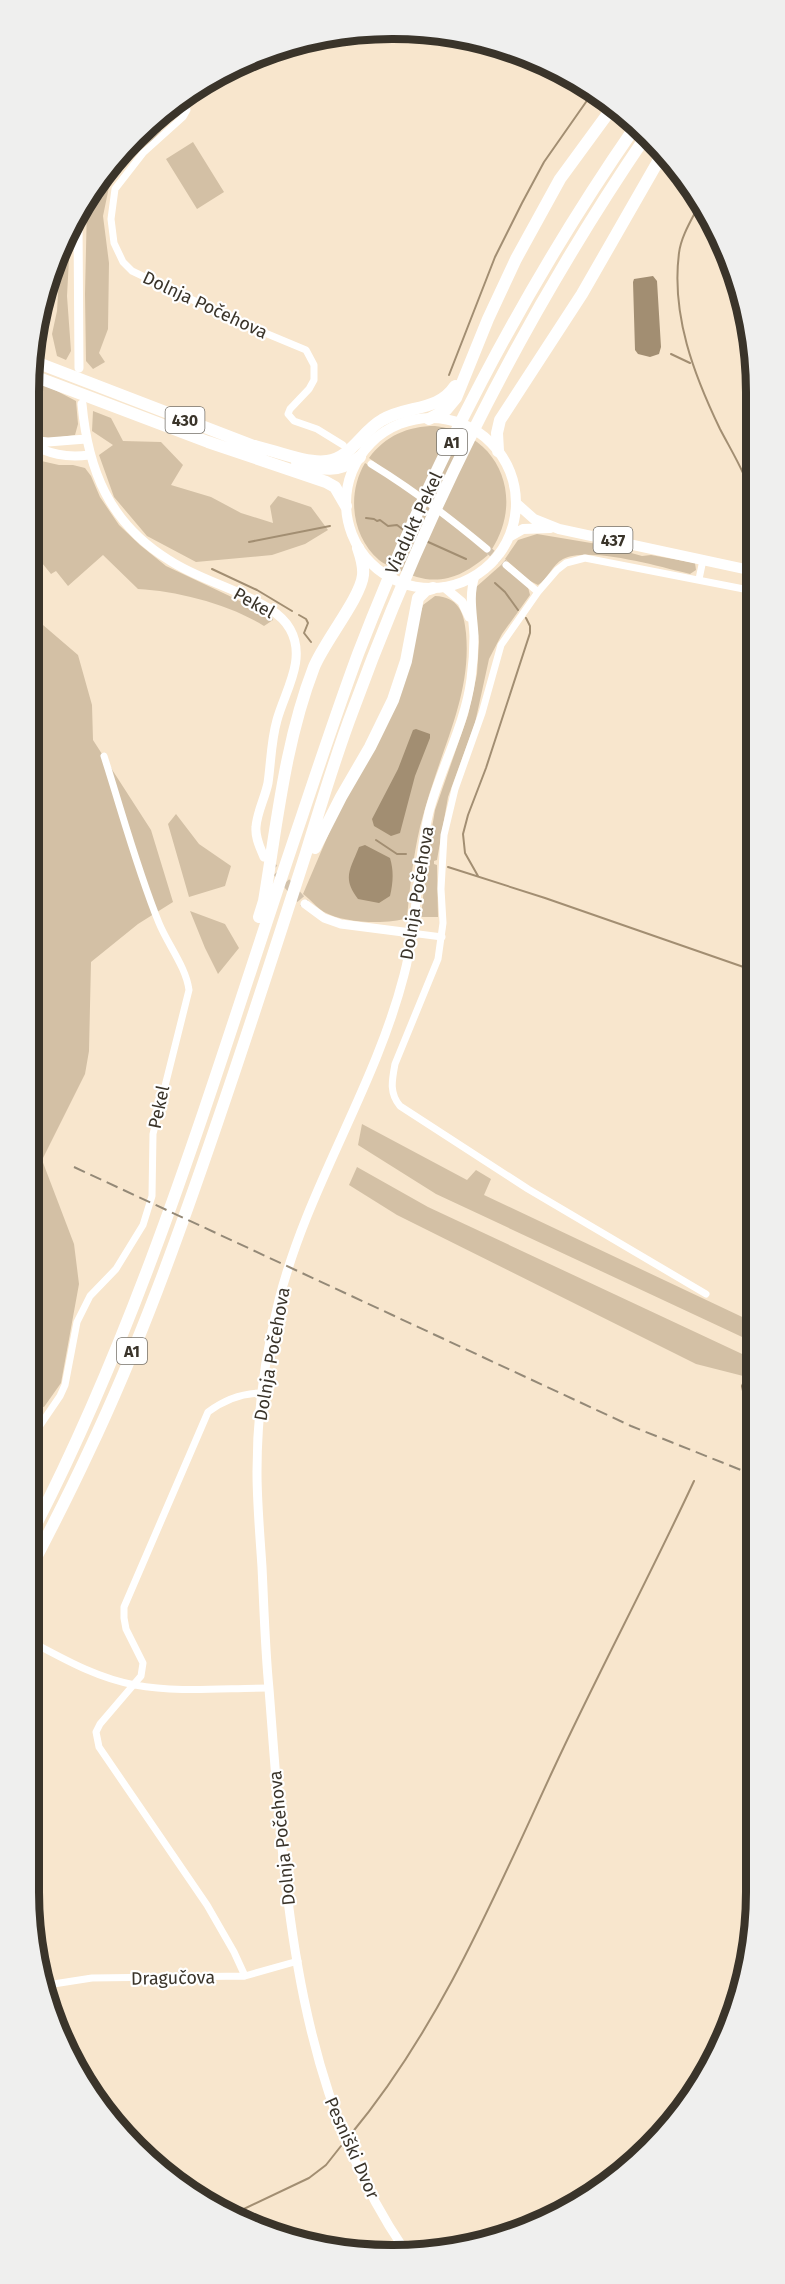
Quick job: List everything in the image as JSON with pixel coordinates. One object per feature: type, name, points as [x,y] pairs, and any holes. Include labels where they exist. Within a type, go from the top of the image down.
[{"type":"highway","points":[[429,419],[452,404],[516,259],[560,179],[609,113]]},
{"type":"highway","name":"Viadukt Pekel","points":[[252,962],[339,708],[381,595],[431,484],[474,398],[529,297],[593,189],[631,132]]},
{"type":"highway","name":"Viadukt Pekel","points":[[291,900],[352,711],[434,513],[486,404],[542,302],[604,198],[642,143]]},
{"type":"highway","points":[[498,451],[497,433],[500,420],[582,294],[659,160]]},
{"type":"highway","name":"430","points":[[40,364],[289,460],[327,470],[344,467],[360,456]]},
{"type":"highway","points":[[255,446],[317,461],[333,460],[347,453],[365,432],[390,415],[407,409],[431,405],[444,398],[452,391],[468,365]]},
{"type":"highway","name":"430","points":[[40,378],[208,442],[326,482],[335,487],[346,506]]},
{"type":"highway","points":[[252,962],[251,940],[264,901],[284,775],[297,719],[314,666],[329,636],[362,583],[363,566],[358,548]]},
{"type":"highway","points":[[291,900],[300,890],[316,843],[370,747],[393,700],[406,661],[418,598],[426,590],[439,588]]},
{"type":"highway","name":"A1","points":[[39,1551],[89,1453],[142,1327],[218,1121],[291,900]]},
{"type":"highway","name":"A1","points":[[39,1518],[110,1368],[192,1144],[252,962]]},
{"type":"main road","points":[[78,230],[79,368]]},
{"type":"main road","name":"Pekel","points":[[82,404],[89,455],[102,488],[129,528],[148,546],[189,571],[260,603],[280,616],[290,628],[297,655],[276,723],[267,783],[256,827],[257,839],[264,857]]},
{"type":"main road","name":"430","points":[[444,420],[472,429],[498,451],[513,481],[516,503],[513,524],[509,537],[497,556],[475,576],[439,588],[406,585],[387,576],[369,562],[358,548],[350,529],[346,506],[349,480],[360,456],[385,431],[411,421],[444,420]]},
{"type":"main road","points":[[39,442],[86,439]]},
{"type":"main road","points":[[39,447],[53,454],[68,457],[89,455]]},
{"type":"main road","name":"437","points":[[516,503],[534,519],[559,529],[746,569]]},
{"type":"main road","points":[[509,537],[523,529],[559,529]]},
{"type":"main road","name":"Dolnja Počehova","points":[[314,2041],[287,1900],[268,1688],[257,1472],[262,1393],[278,1302],[292,1256],[316,1192],[375,1063],[404,975],[428,817],[470,684],[474,637],[471,593],[475,576]]},
{"type":"main road","points":[[439,588],[462,602],[472,623]]},
{"type":"main road","points":[[305,904],[324,918],[341,924],[411,933]]},
{"type":"main road","name":"Pesniški Dvor","points":[[314,2041],[329,2098],[346,2142],[369,2189],[401,2245]]},
{"type":"street","name":"Dolnja Počehova","points":[[185,106],[187,110],[183,117],[143,153],[115,189],[112,230],[118,254],[132,271],[241,323],[306,350],[314,364],[314,380],[288,414],[294,421],[317,429],[343,445]]},
{"type":"street","points":[[371,464],[447,515],[487,549]]},
{"type":"street","points":[[706,1294],[528,1189],[400,1106],[393,1097],[392,1078],[395,1064],[438,959],[442,937],[441,860],[444,835],[455,789],[482,713],[501,645],[538,592],[566,563],[585,558],[746,589]]},
{"type":"street","points":[[699,579],[703,560]]},
{"type":"street","points":[[506,565],[538,592]]},
{"type":"street","name":"Pekel","points":[[39,1427],[65,1385],[78,1322],[90,1296],[116,1269],[143,1225],[152,1196],[153,1134],[189,990],[187,977],[181,970],[160,925],[146,889],[104,756]]},
{"type":"street","points":[[411,933],[442,937]]},
{"type":"street","points":[[245,1976],[207,1905],[99,1747],[96,1732],[100,1724],[141,1676],[143,1663],[126,1629],[124,1607],[208,1412],[218,1404],[235,1397],[262,1393]]},
{"type":"street","points":[[39,1646],[76,1666],[134,1684],[183,1689],[268,1688]]},
{"type":"street","name":"Dragučova","points":[[51,1984],[92,1978],[245,1976],[298,1961]]},
{"type":"shaded area","points":[[159,127],[161,131],[151,142],[123,163]]},
{"type":"shaded area","points":[[193,142],[224,192],[197,209],[166,159]]},
{"type":"shaded area","points":[[118,170],[109,187],[103,216],[109,263],[108,329],[99,353],[105,362],[93,369],[86,361],[87,215]]},
{"type":"shaded area","points":[[70,249],[67,296],[71,351],[66,360],[57,356],[52,334],[57,311],[59,276]]},
{"type":"shaded area","points":[[653,276],[657,281],[661,347],[659,354],[650,357],[638,354],[635,350],[633,282],[634,279]]},
{"type":"shaded area","points":[[52,299],[48,330],[45,329]]},
{"type":"shaded area","points":[[39,384],[76,401],[78,424],[75,435],[47,439],[39,437]]},
{"type":"shaded area","points":[[93,411],[111,418],[123,441],[161,442],[183,465],[171,485],[211,497],[241,513],[273,523],[270,506],[278,496],[311,507],[328,530],[305,544],[272,555],[196,562],[147,536],[114,497],[99,455],[113,445],[92,431]]},
{"type":"shaded area","points":[[435,426],[457,431],[476,441],[490,454],[500,471],[505,489],[506,509],[502,529],[492,549],[369,458],[382,444],[406,430]]},
{"type":"shaded area","points":[[39,460],[85,468],[100,497],[119,525],[140,545],[166,566],[272,616],[273,620],[264,626],[251,618],[204,600],[138,589],[103,555],[68,586],[56,571],[51,574],[39,559]]},
{"type":"shaded area","points":[[365,463],[397,482],[484,549],[488,555],[459,574],[435,580],[411,575],[381,562],[362,539],[355,514],[356,487]]},
{"type":"shaded area","points":[[537,534],[603,545],[642,556],[651,555],[695,563],[696,570],[690,574],[607,556],[575,556],[559,562],[538,585],[530,581],[505,559],[518,540]]},
{"type":"shaded area","points":[[501,565],[528,587],[530,595],[502,634],[489,659],[475,723],[448,797],[437,860],[434,861],[437,865],[438,917],[421,917],[427,857],[435,810],[468,715],[477,674],[479,642],[474,601],[475,588]]},
{"type":"shaded area","points":[[435,596],[449,599],[461,612],[464,618],[467,653],[457,710],[420,827],[407,918],[388,922],[365,922],[332,916],[321,910],[303,894],[335,819],[385,728],[423,605]]},
{"type":"shaded area","points":[[39,622],[78,655],[92,705],[93,740],[151,830],[173,902],[138,924],[91,962],[89,1051],[85,1074],[42,1160],[74,1244],[79,1284],[61,1383],[44,1407],[39,1406]]},
{"type":"shaded area","points":[[413,730],[430,734],[430,738],[415,776],[400,833],[391,836],[374,826],[372,819],[398,769]]},
{"type":"shaded area","points":[[176,814],[199,844],[231,866],[225,886],[189,897],[168,824]]},
{"type":"shaded area","points":[[365,845],[390,858],[393,877],[390,896],[379,903],[358,899],[350,885],[351,868],[359,847]]},
{"type":"shaded area","points":[[190,911],[225,924],[239,948],[218,974],[205,948]]},
{"type":"shaded area","points":[[362,1124],[467,1180],[476,1170],[491,1179],[484,1195],[746,1319],[746,1339],[436,1194],[358,1145]]},
{"type":"shaded area","points":[[357,1167],[428,1207],[746,1356],[746,1377],[696,1364],[397,1215],[349,1185]]},
{"type":"waterway","points":[[449,375],[495,257],[522,203],[544,162],[588,99]]},
{"type":"waterway","points":[[696,211],[684,234],[679,253],[677,276],[682,322],[693,366],[720,429],[746,480]]},
{"type":"waterway","points":[[671,354],[690,363]]},
{"type":"waterway","points":[[366,518],[380,520],[388,526],[397,525],[405,531]]},
{"type":"waterway","points":[[249,542],[330,526]]},
{"type":"waterway","points":[[426,541],[466,559]]},
{"type":"waterway","points":[[212,569],[257,590],[292,611]]},
{"type":"waterway","points":[[495,583],[518,610]]},
{"type":"waterway","points":[[299,615],[308,623],[304,633],[311,642]]},
{"type":"waterway","points":[[478,876],[465,853],[463,834],[530,633],[530,626],[526,618]]},
{"type":"waterway","points":[[376,840],[397,854],[406,854]]},
{"type":"waterway","points":[[448,867],[746,968]]},
{"type":"waterway","points":[[746,1377],[742,1386],[746,1393]]},
{"type":"waterway","points":[[351,2134],[383,2093],[412,2050],[464,1959],[570,1734],[694,1481]]},
{"type":"waterway","points":[[240,2211],[309,2178],[326,2165],[341,2146]]},
{"type":"tunnel","points":[[487,549],[506,565]]},
{"type":"tunnel","points":[[268,862],[305,904]]},
{"type":"railway","points":[[74,1167],[631,1426],[746,1472]]}]
